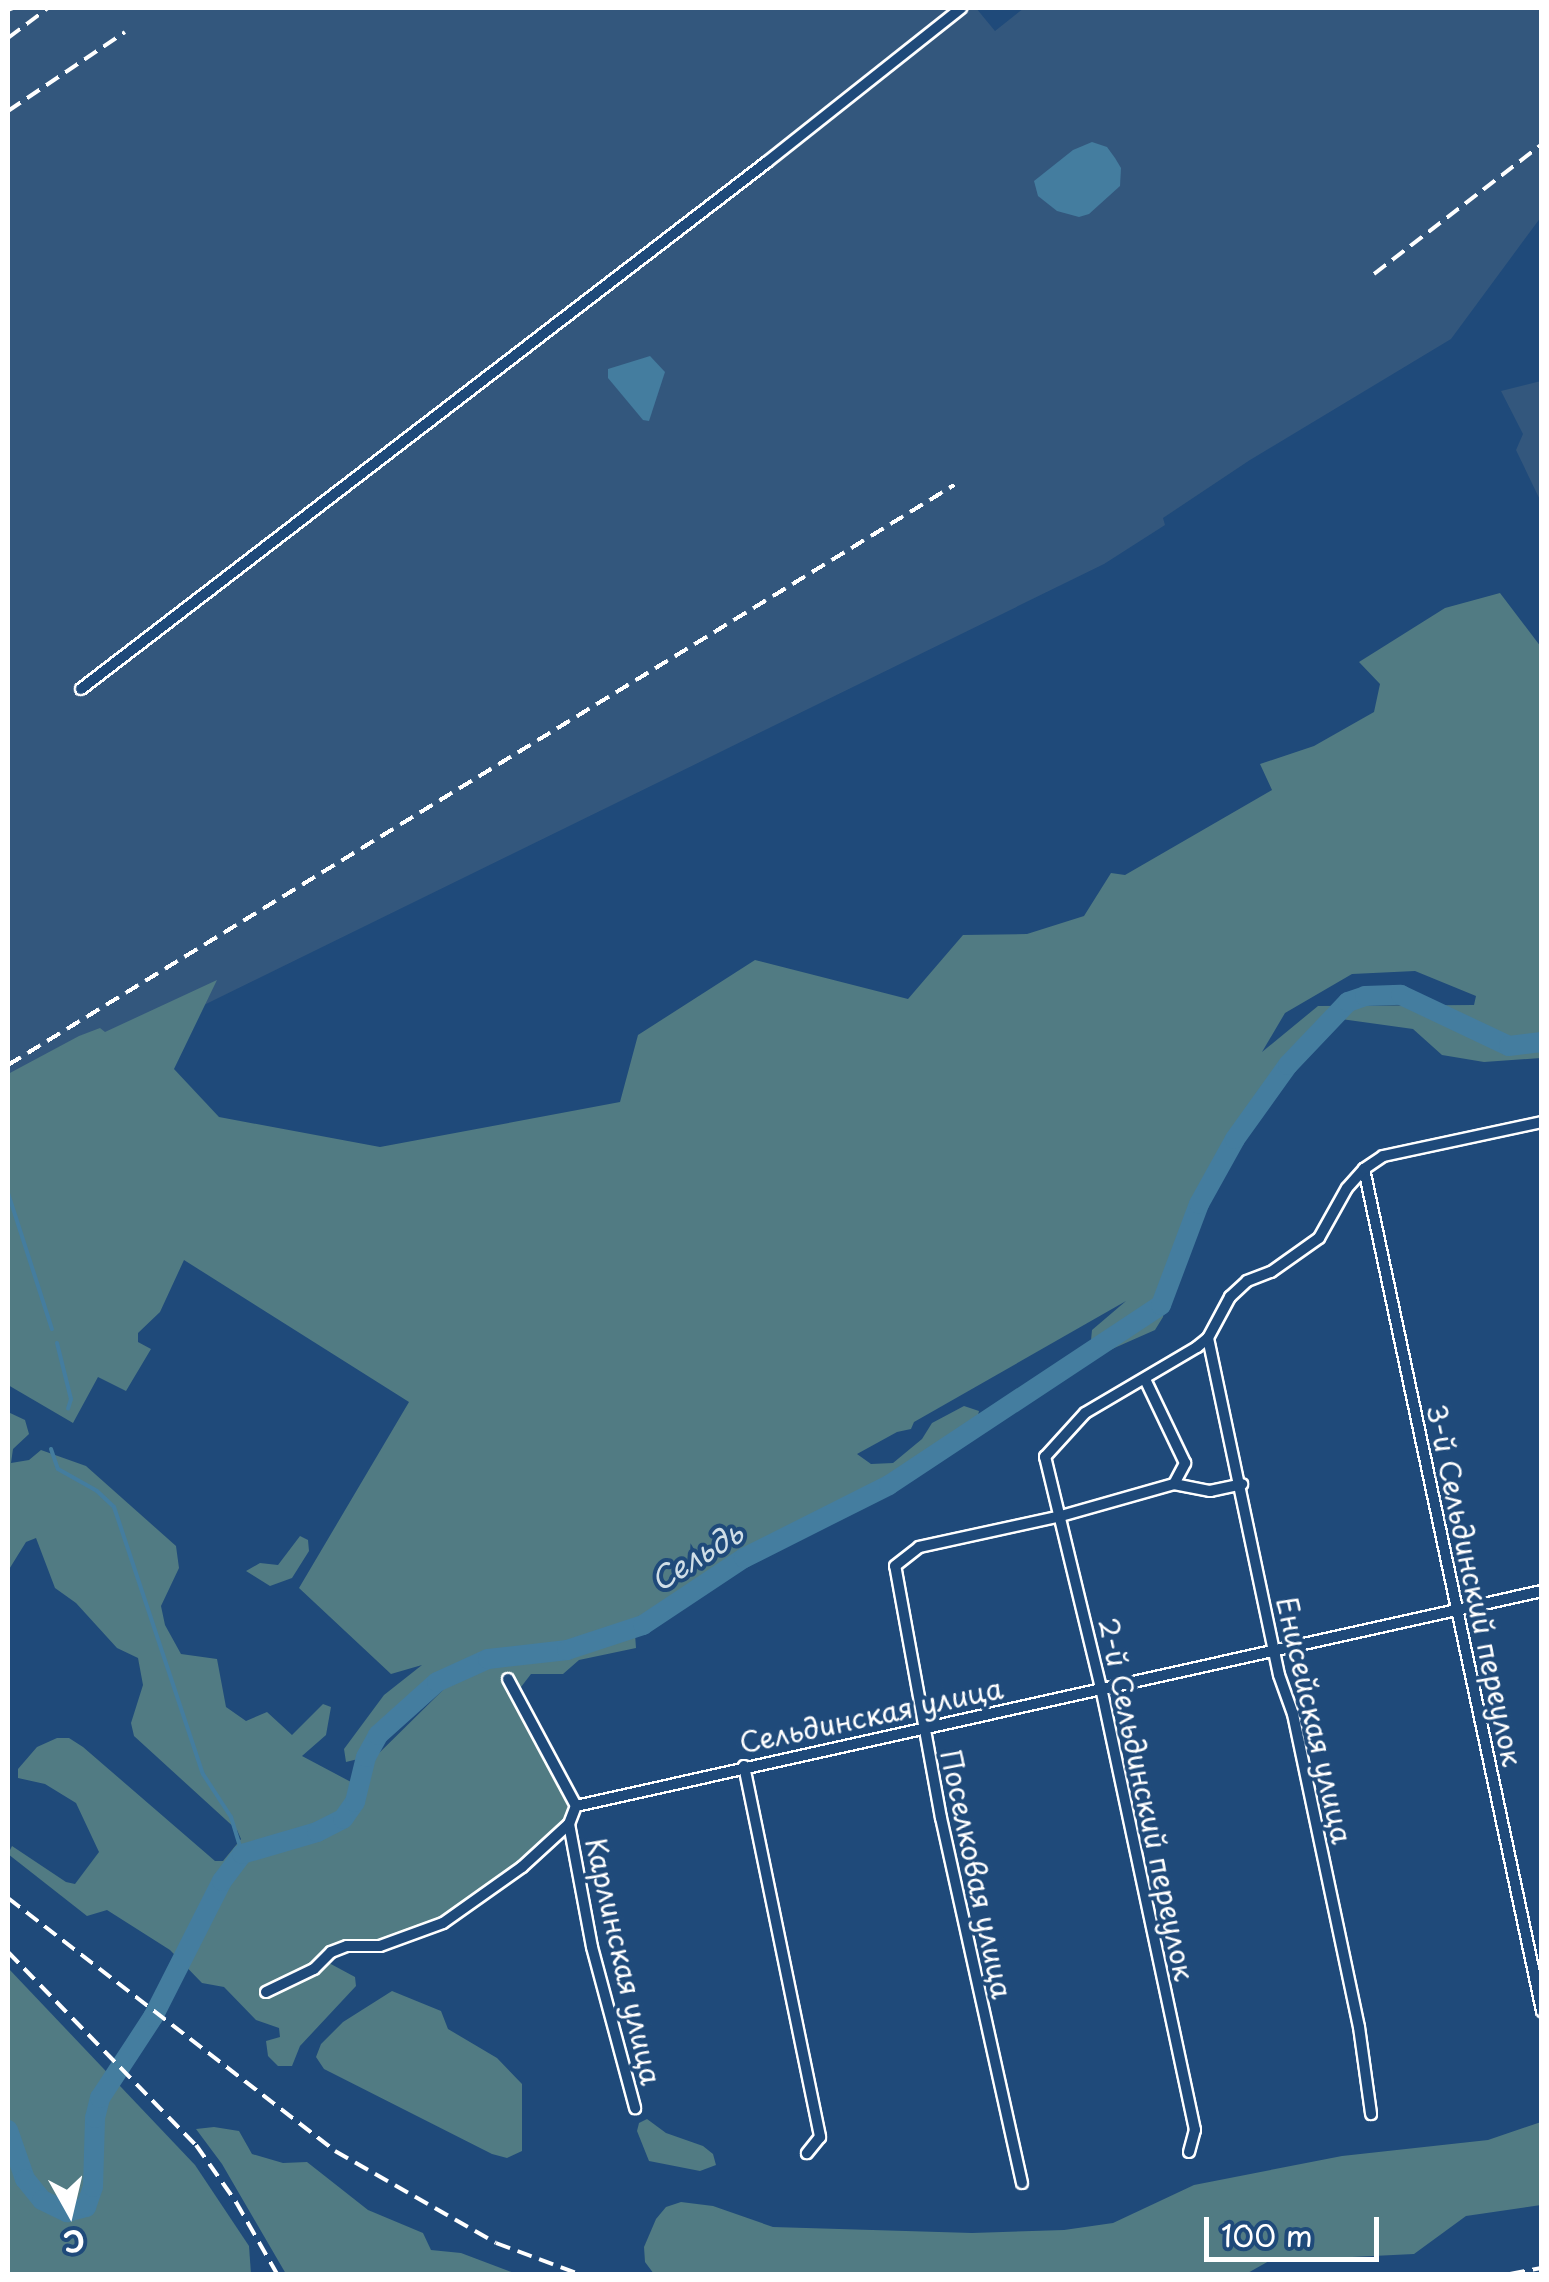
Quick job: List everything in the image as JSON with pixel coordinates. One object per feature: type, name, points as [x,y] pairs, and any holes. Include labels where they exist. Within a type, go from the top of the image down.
[{"type":"street","points":[[81,689],[768,162],[960,8]]},
{"type":"street","points":[[1174,1484],[1185,1463],[1144,1379],[1208,1338],[1230,1296],[1319,1238],[1347,1188],[1383,1156],[1542,1122]]},
{"type":"street","name":"3-й Сельдинский переулок","points":[[1364,1169],[1542,2011]]},
{"type":"street","name":"Енисейская улица","points":[[1208,1338],[1351,1990],[1371,2114]]},
{"type":"street","name":"2-й Сельдинский переулок","points":[[1144,1379],[1085,1413],[1044,1457],[1102,1688],[1196,2130],[1189,2152]]},
{"type":"street","points":[[1061,1516],[1174,1484],[1210,1491],[1242,1484]]},
{"type":"street","name":"Поселковая улица","points":[[1022,2182],[923,1727],[894,1573],[899,1559],[918,1547],[1061,1516]]},
{"type":"street","name":"Сельдинская улица","points":[[576,1806],[1542,1591]]},
{"type":"street","points":[[266,1992],[314,1969],[331,1952],[380,1946],[443,1923],[522,1867],[568,1824],[576,1806],[508,1679]]},
{"type":"street","points":[[744,1766],[820,2137],[808,2153]]},
{"type":"street","name":"Карлинская улица","points":[[568,1824],[620,2065],[636,2108]]},
{"type":"shaded area","points":[[8,8],[976,8],[995,31],[1024,8],[1541,8],[1541,217],[1451,339],[1250,460],[1163,518],[1165,525],[1104,564],[8,1101]]},
{"type":"shaded area","points":[[1092,142],[1107,147],[1115,158],[1121,168],[1120,186],[1089,214],[1079,217],[1057,211],[1038,196],[1034,181],[1073,150]]},
{"type":"shaded area","points":[[650,356],[665,372],[649,421],[643,420],[608,378],[608,369]]},
{"type":"shaded area","points":[[1542,381],[1541,502],[1516,450],[1523,434],[1501,391]]},
{"type":"green space","points":[[1500,593],[1541,647],[1541,1058],[1484,1062],[1442,1055],[1413,1029],[1341,1019],[1299,1064],[1230,1162],[1171,1260],[1163,1317],[1155,1330],[1103,1353],[1091,1340],[1092,1330],[1126,1301],[914,1422],[911,1429],[897,1432],[857,1454],[871,1464],[893,1463],[922,1439],[932,1423],[964,1406],[979,1411],[975,1428],[889,1485],[744,1558],[643,1625],[635,1634],[636,1648],[579,1660],[563,1674],[531,1674],[521,1687],[505,1681],[542,1747],[567,1803],[567,1816],[505,1872],[444,1917],[380,1942],[328,1949],[312,1961],[329,1963],[355,1977],[356,1986],[300,2046],[292,2066],[278,2066],[268,2056],[266,2041],[280,2037],[279,2028],[256,2020],[224,1987],[202,1983],[170,1950],[107,1910],[87,1916],[8,1854],[12,1846],[75,1884],[99,1852],[76,1803],[45,1784],[18,1778],[18,1769],[37,1747],[57,1738],[69,1738],[83,1747],[215,1861],[223,1861],[241,1839],[237,1830],[134,1736],[131,1723],[143,1685],[138,1658],[117,1648],[76,1603],[55,1588],[36,1538],[26,1542],[8,1571],[8,1412],[25,1420],[29,1434],[13,1449],[11,1463],[29,1460],[41,1450],[86,1466],[176,1546],[179,1568],[161,1606],[165,1625],[181,1654],[217,1659],[226,1707],[246,1721],[267,1712],[292,1735],[323,1704],[331,1707],[326,1735],[302,1756],[351,1782],[367,1779],[372,1760],[444,1689],[470,1677],[437,1682],[378,1735],[366,1757],[346,1762],[344,1749],[384,1695],[422,1665],[391,1674],[299,1588],[409,1402],[184,1260],[160,1312],[138,1333],[138,1342],[151,1349],[126,1391],[98,1377],[73,1423],[8,1385],[8,1074],[79,1036],[100,1028],[105,1032],[217,980],[174,1069],[219,1117],[380,1147],[620,1102],[638,1035],[755,960],[908,999],[963,935],[1027,934],[1084,916],[1111,873],[1125,875],[1272,790],[1260,764],[1314,746],[1374,712],[1380,684],[1359,662],[1445,608]],"holes":[[[1415,971],[1476,996],[1474,1005],[1318,1006],[1262,1052],[1285,1013],[1352,974]]]},
{"type":"green space","points":[[300,1536],[308,1540],[309,1551],[292,1578],[270,1586],[246,1571],[260,1563],[278,1565]]},
{"type":"green space","points":[[8,1968],[195,2165],[249,2246],[251,2274],[8,2274]]},
{"type":"green space","points":[[392,1991],[441,2011],[448,2029],[497,2058],[522,2084],[522,2151],[507,2158],[492,2154],[324,2069],[316,2057],[321,2044],[343,2022]]},
{"type":"green space","points":[[647,2119],[666,2133],[703,2146],[713,2154],[716,2165],[700,2171],[649,2161],[637,2131],[639,2123]]},
{"type":"green space","points":[[1541,2122],[1541,2205],[1466,2216],[1414,2254],[1269,2261],[1246,2274],[654,2274],[645,2262],[644,2247],[656,2219],[666,2207],[681,2202],[713,2206],[773,2227],[972,2233],[1064,2230],[1113,2223],[1194,2185],[1342,2156],[1488,2140]]},
{"type":"green space","points":[[196,2129],[239,2131],[252,2154],[283,2163],[307,2162],[368,2210],[423,2233],[431,2250],[461,2253],[517,2274],[286,2274],[222,2164]]},
{"type":"waterway","name":"Сельдь","points":[[8,2130],[25,2179],[42,2200],[67,2212],[86,2207],[93,2187],[95,2118],[100,2098],[153,2017],[222,1881],[242,1854],[317,1832],[343,1819],[355,1802],[366,1757],[378,1735],[437,1682],[488,1659],[567,1650],[643,1625],[744,1558],[889,1485],[1161,1305],[1199,1204],[1235,1139],[1288,1065],[1348,1002],[1365,996],[1401,995],[1509,1046],[1542,1042]]},
{"type":"waterway","points":[[8,1193],[52,1329]]},
{"type":"waterway","points":[[57,1343],[71,1399],[68,1409]]},
{"type":"waterway","points":[[51,1449],[58,1469],[97,1491],[114,1507],[203,1774],[231,1817],[242,1854]]},
{"type":"railway","points":[[8,10],[13,8]]},
{"type":"railway","points":[[8,38],[48,8]]},
{"type":"railway","points":[[8,111],[125,32]]},
{"type":"railway","points":[[1374,274],[1542,144]]},
{"type":"railway","points":[[8,1065],[954,485]]},
{"type":"railway","points":[[8,1898],[335,2151],[496,2243],[579,2274]]},
{"type":"railway","points":[[8,1952],[196,2145],[236,2202],[277,2274]]},
{"type":"railway","points":[[1510,2274],[1542,2268]]}]
